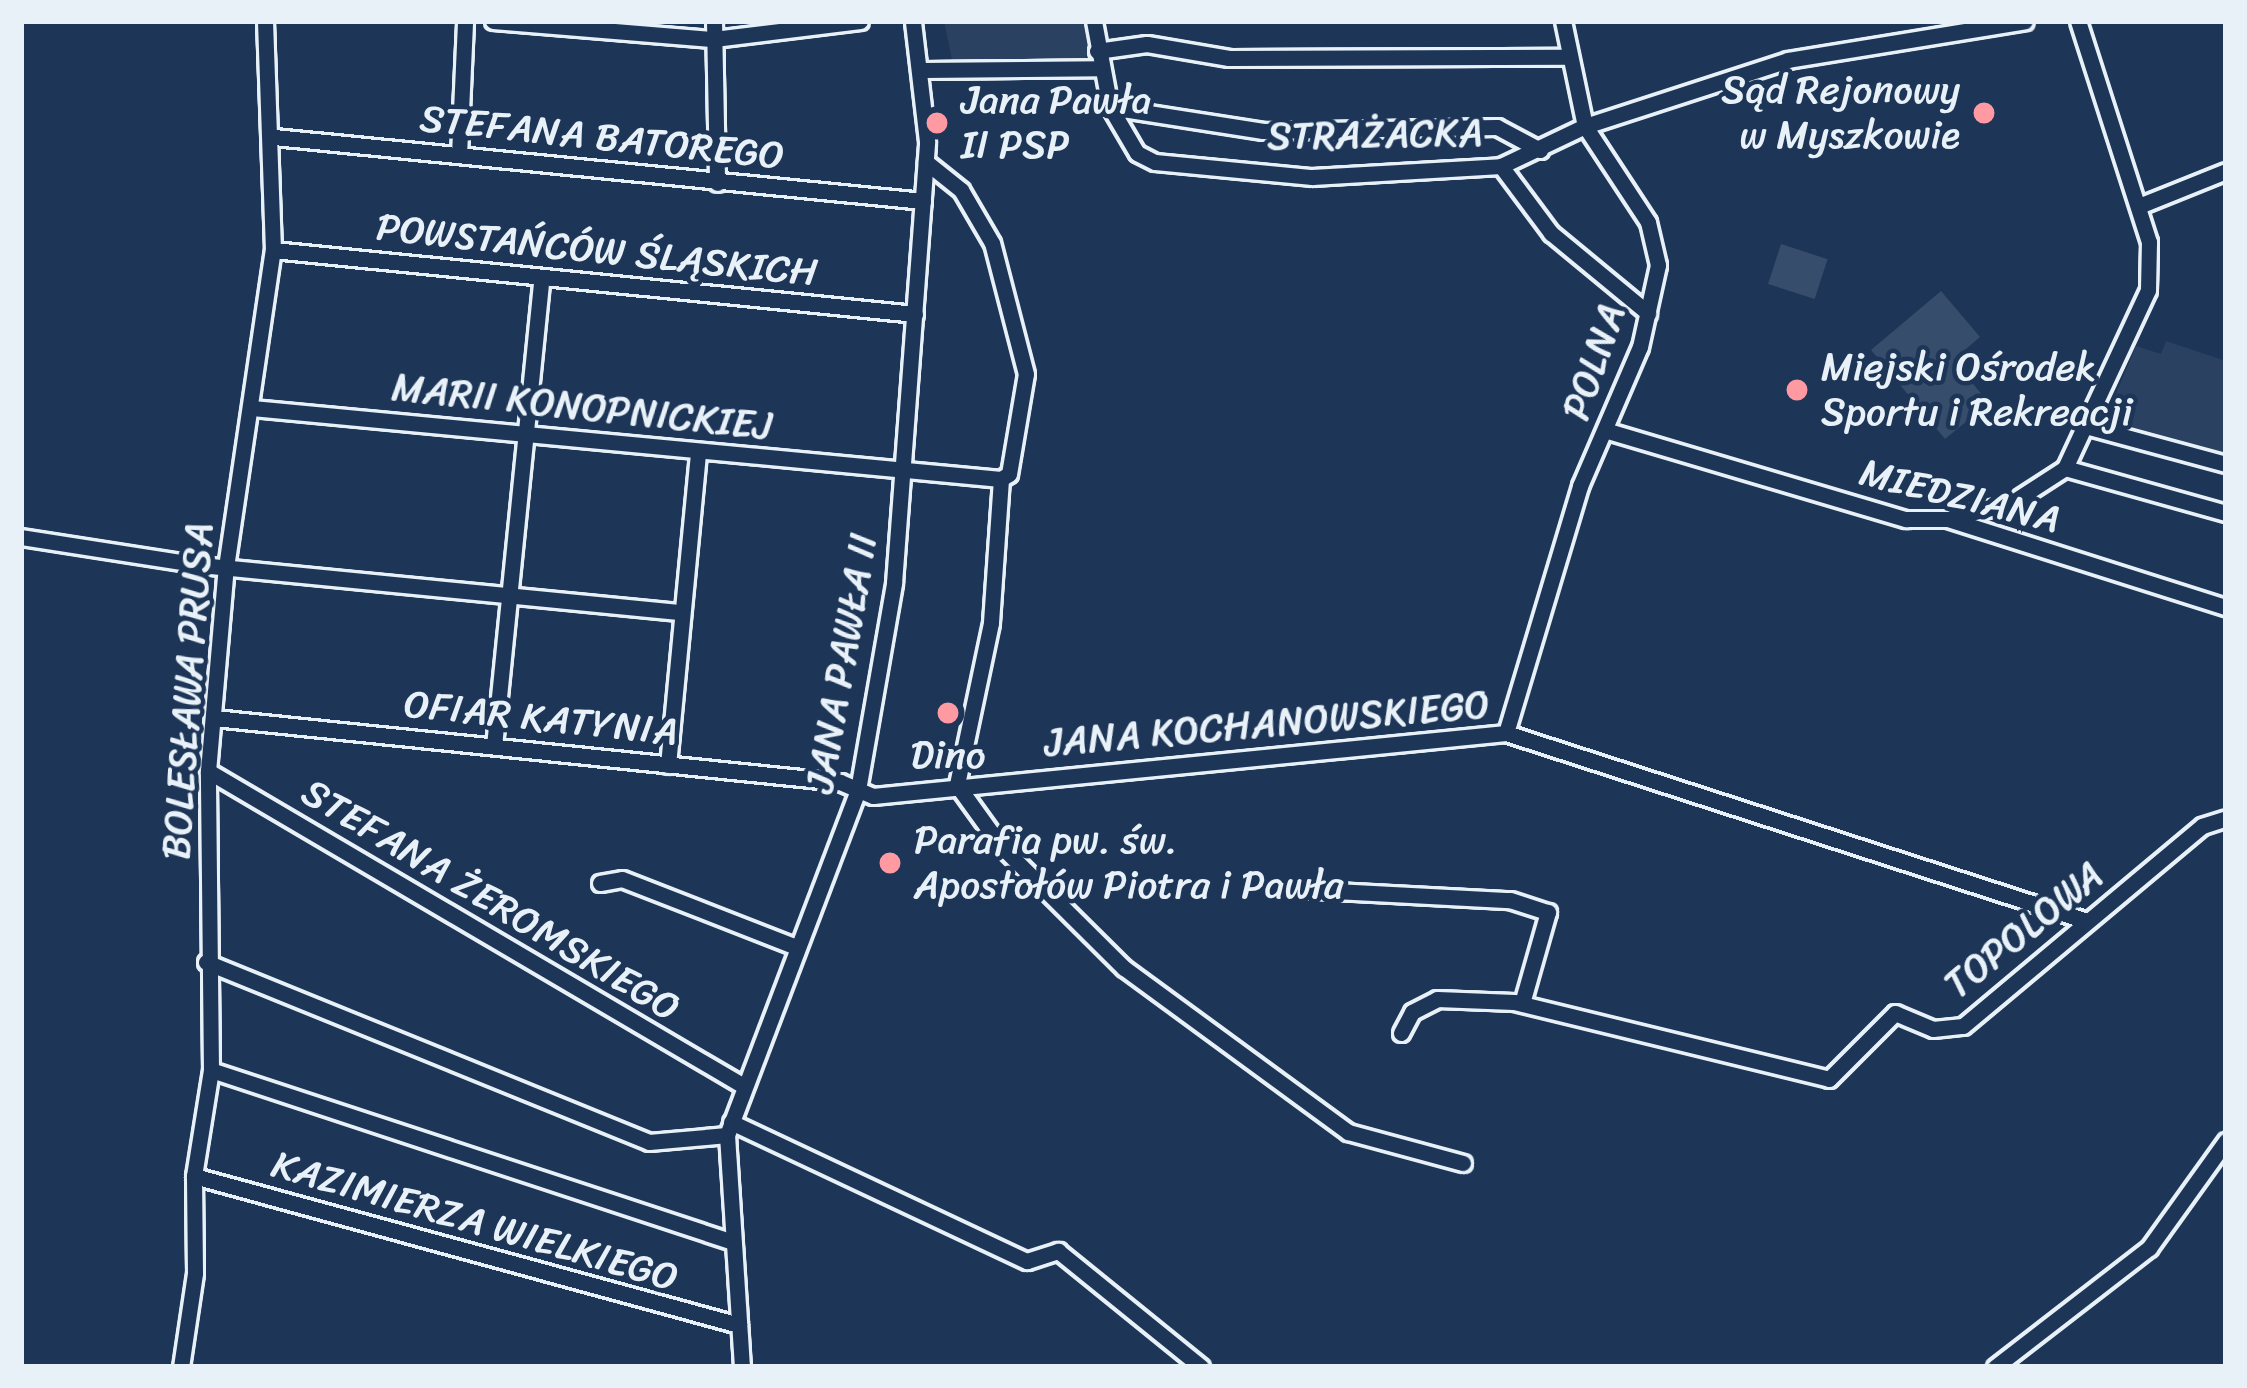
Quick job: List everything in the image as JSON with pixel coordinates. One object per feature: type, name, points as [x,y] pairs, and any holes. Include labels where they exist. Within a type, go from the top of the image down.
[{"type":"street","name":"BOLESŁAWA PRUSA","points":[[181,1367],[195,1273],[194,1176],[211,1070],[206,962],[208,770],[226,567],[273,250],[274,137],[266,21]]},
{"type":"street","points":[[459,155],[465,21]]},
{"type":"street","points":[[493,21],[714,30],[860,21]]},
{"type":"street","name":"JANA PAWŁA II","points":[[742,1367],[729,1128],[858,790],[888,635],[905,471],[926,162],[923,70],[913,21]]},
{"type":"street","name":"STRAŻACKA","points":[[1094,21],[1110,107],[1129,146],[1155,162],[1312,177],[1501,166],[1585,127],[1819,52],[2025,21]]},
{"type":"street","name":"POLNA","points":[[1506,734],[1580,486],[1608,431],[1648,313],[1657,242],[1585,127],[1563,21]]},
{"type":"street","points":[[1948,519],[2012,503],[2065,468],[2089,427],[2148,290],[2152,255],[2078,21]]},
{"type":"street","points":[[714,30],[717,183]]},
{"type":"street","points":[[923,70],[1099,60],[1147,44],[1229,58],[1570,57]]},
{"type":"street","points":[[1110,107],[1262,130],[1496,127],[1540,150]]},
{"type":"street","name":"STEFANA BATOREGO","points":[[274,137],[923,201]]},
{"type":"street","points":[[926,162],[961,190],[992,243],[1026,374],[1009,474],[1001,479],[991,623],[957,785],[1001,846],[1124,968],[1348,1132],[1463,1163]]},
{"type":"street","points":[[1501,166],[1552,233],[1648,313]]},
{"type":"street","points":[[2139,206],[2226,171]]},
{"type":"street","name":"POWSTAŃCÓW ŚLĄSKICH","points":[[273,250],[915,314]]},
{"type":"street","points":[[494,746],[522,435],[542,278]]},
{"type":"street","name":"MARII KONOPNICKIEJ","points":[[252,408],[1001,479]]},
{"type":"street","points":[[2089,427],[2226,464]]},
{"type":"street","name":"MIEDZIANA","points":[[1608,431],[1906,519],[1948,519],[2226,607]]},
{"type":"street","points":[[668,764],[679,611],[698,452]]},
{"type":"street","points":[[2065,468],[2226,513]]},
{"type":"street","points":[[21,537],[226,567],[679,611]]},
{"type":"street","name":"OFIAR KATYNIA","points":[[214,718],[668,764],[858,790]]},
{"type":"street","name":"JANA KOCHANOWSKIEGO","points":[[858,790],[873,796],[1506,734],[2087,921]]},
{"type":"street","name":"STEFANA ŻEROMSKIEGO","points":[[208,770],[742,1085]]},
{"type":"street","name":"TOPOLOWA","points":[[1401,1033],[1412,1012],[1437,999],[1522,1003],[1815,1081],[1838,1074],[1895,1013],[1933,1029],[1964,1025],[2202,826],[2226,818]]},
{"type":"street","points":[[600,883],[622,880],[796,947]]},
{"type":"street","points":[[1297,889],[1510,900],[1548,912],[1522,1003]]},
{"type":"street","points":[[206,962],[650,1142],[729,1128],[1027,1261],[1058,1251],[1201,1367]]},
{"type":"street","points":[[211,1070],[733,1242]]},
{"type":"street","points":[[1995,1367],[2149,1248],[2226,1141]]},
{"type":"street","name":"KAZIMIERZA WIELKIEGO","points":[[194,1176],[739,1325]]},
{"type":"shaded area","points":[[944,21],[1084,21],[1089,51],[1085,59],[952,60]]},
{"type":"shaded area","points":[[1781,244],[1828,259],[1815,299],[1768,284]]},
{"type":"shaded area","points":[[1941,291],[1980,337],[1953,360],[1989,403],[1945,439],[1871,350]]},
{"type":"shaded area","points":[[2166,341],[2226,361],[2226,457],[2105,420],[2136,346],[2161,354]]},
{"type":"place","name":"Sąd Rejonowy w Myszkowie","points":[[1984,113]]},
{"type":"place","name":"Jana Pawła II PSP","points":[[937,123]]},
{"type":"place","name":"Miejski Ośrodek Sportu i Rekreacji","points":[[1797,390]]},
{"type":"place","name":"Dino","points":[[948,713]]},
{"type":"place","name":"Parafia pw. św. Apostołów Piotra i Pawła","points":[[890,863]]}]
